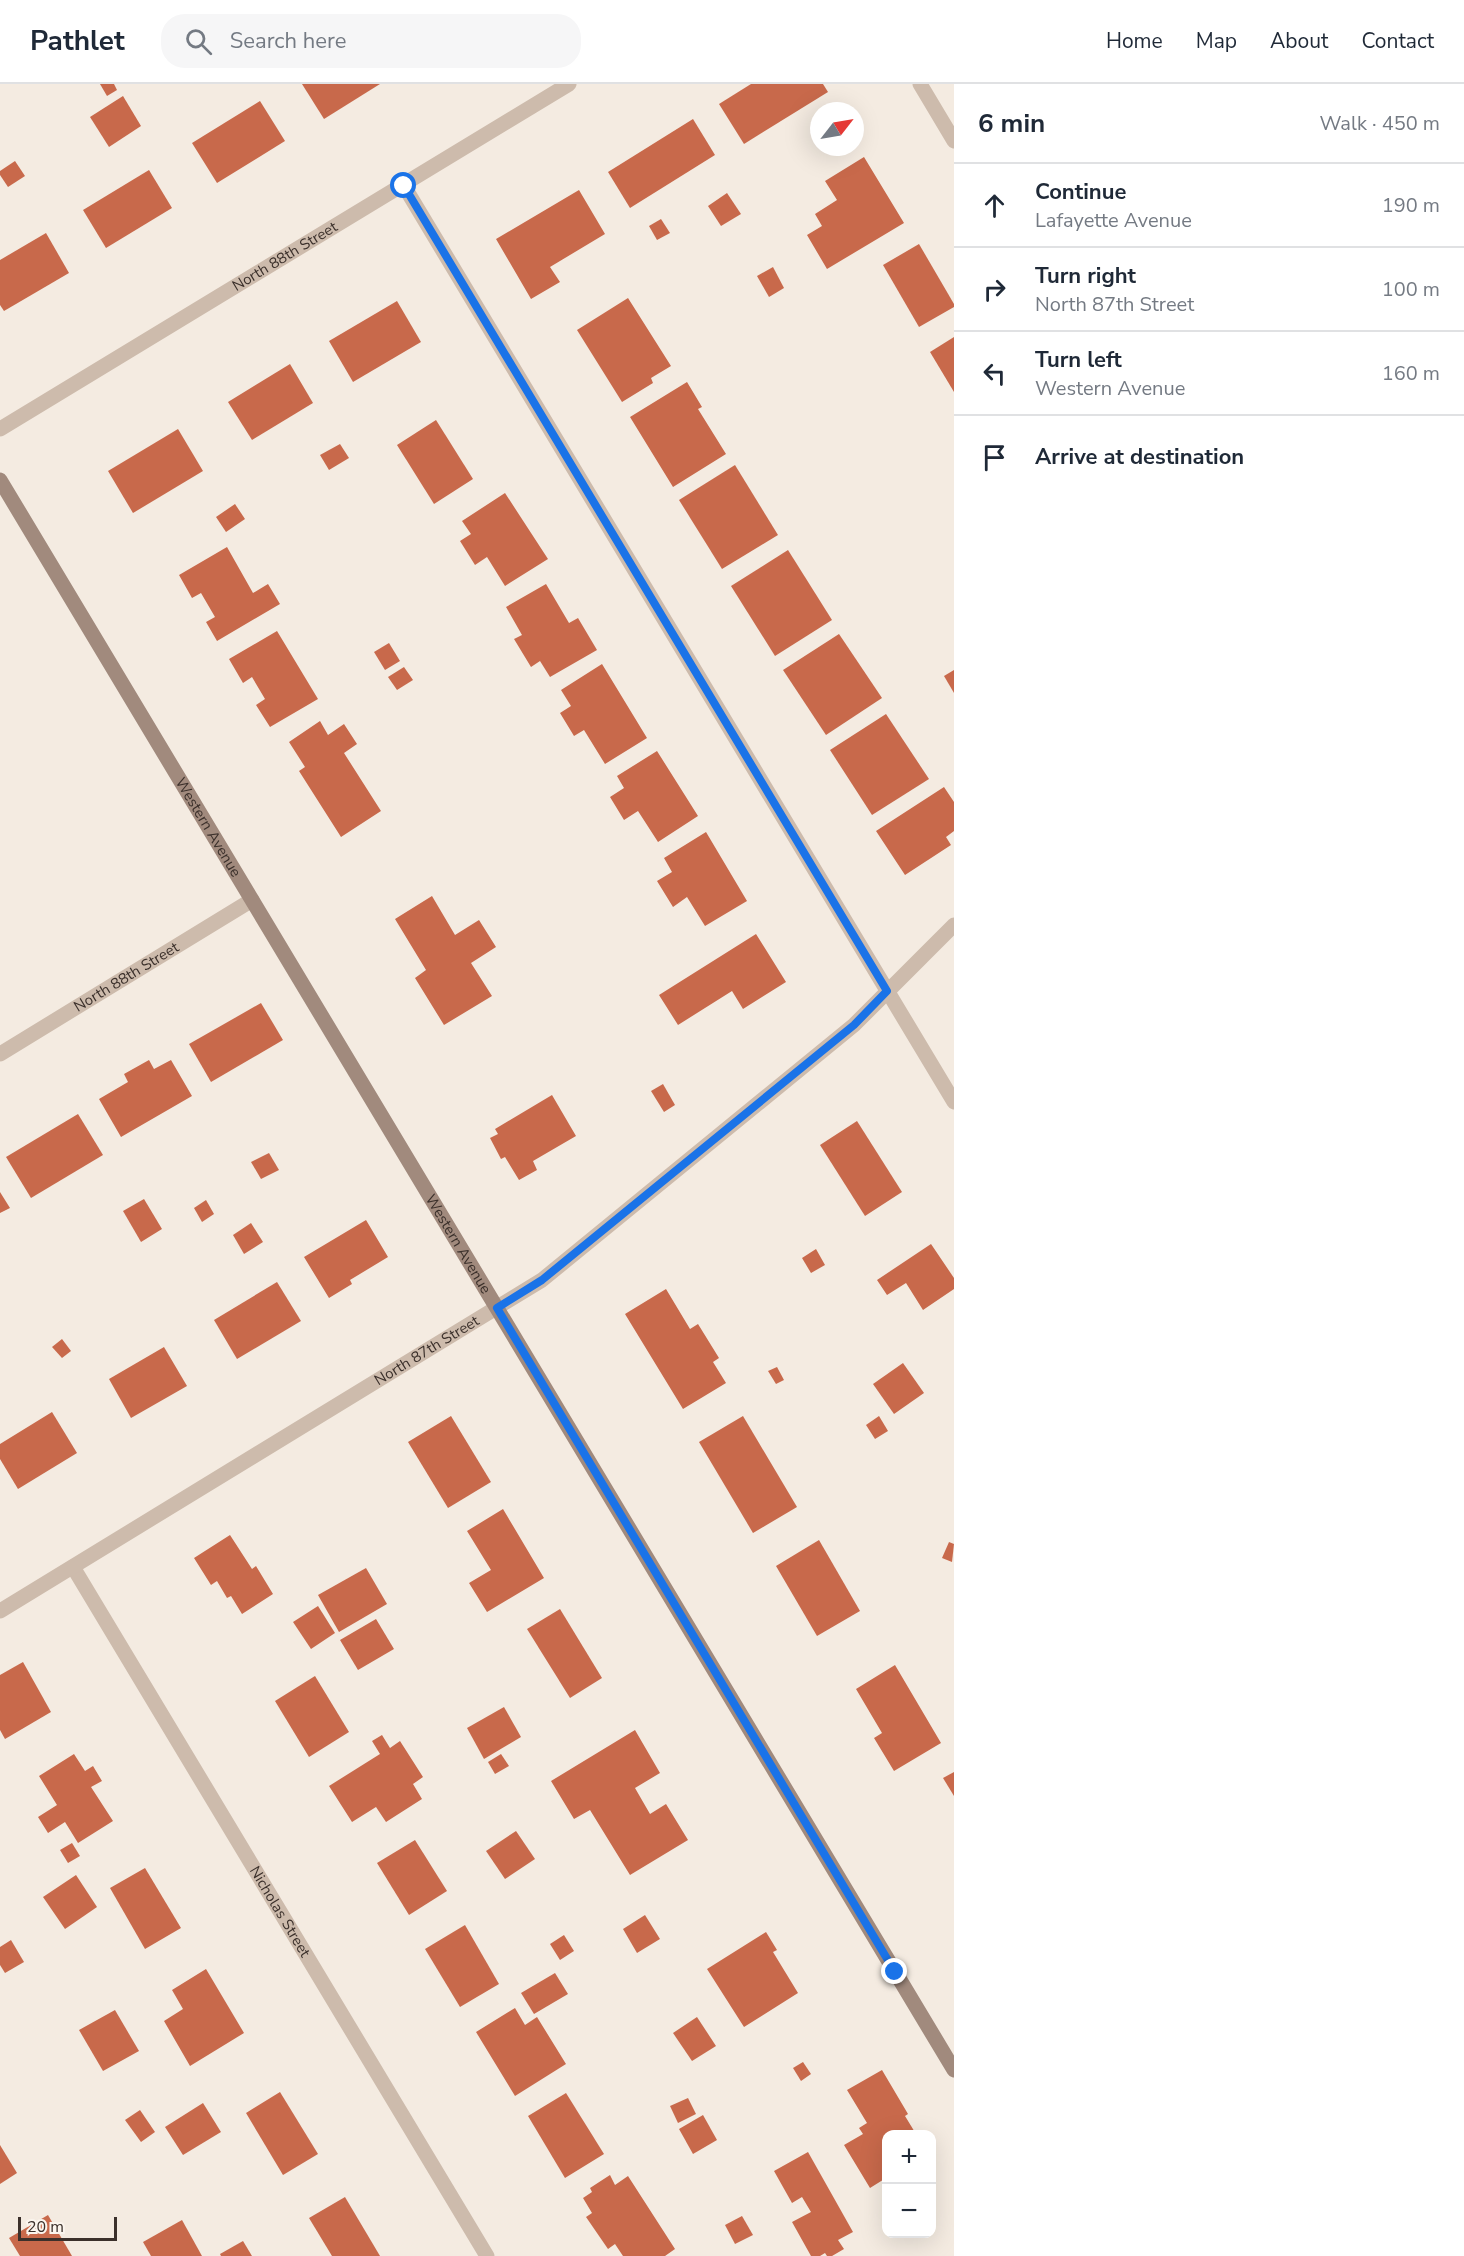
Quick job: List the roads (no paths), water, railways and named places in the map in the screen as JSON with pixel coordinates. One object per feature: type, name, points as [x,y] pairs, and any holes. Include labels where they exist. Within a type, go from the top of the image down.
[{"type":"street","name":"North 88th Street","points":[[0,429],[569,84]]},
{"type":"street","points":[[920,84],[954,141]]},
{"type":"street","points":[[404,186],[954,1101]]},
{"type":"street","name":"Western Avenue","points":[[0,480],[954,2070]]},
{"type":"street","name":"North 88th Street","points":[[0,1054],[252,900]]},
{"type":"street","name":"North 87th Street","points":[[0,1611],[542,1280],[854,1025],[954,925]]},
{"type":"street","name":"Nicholas Street","points":[[73,1567],[487,2256]]}]
